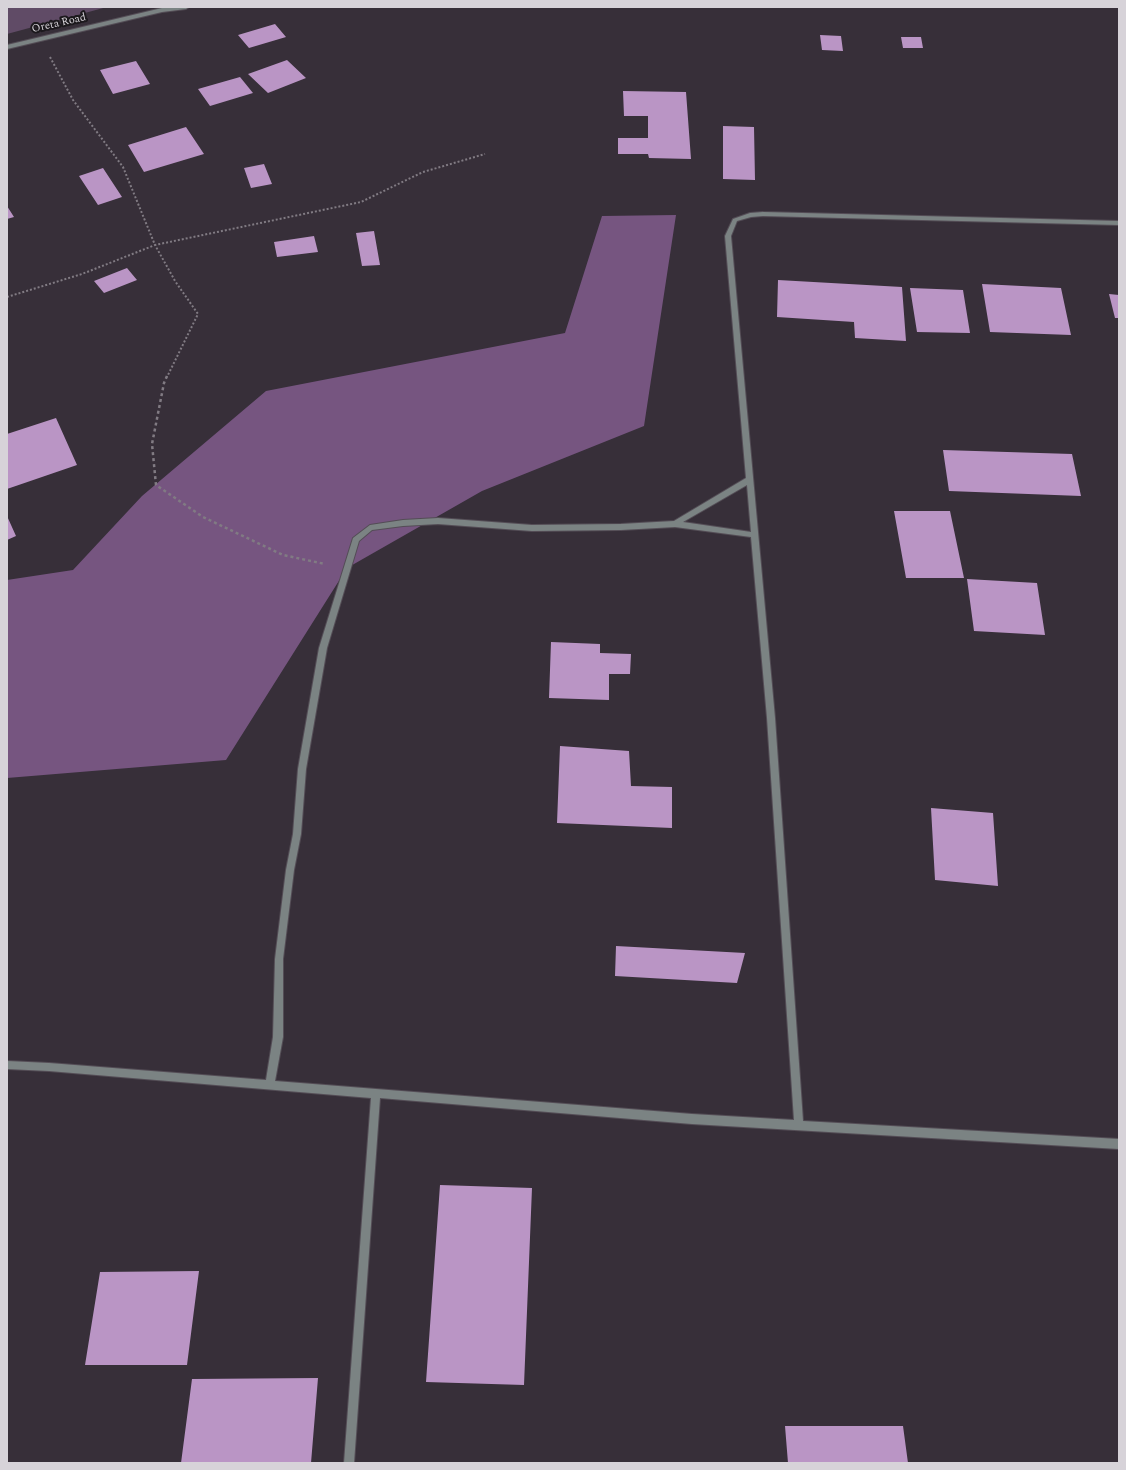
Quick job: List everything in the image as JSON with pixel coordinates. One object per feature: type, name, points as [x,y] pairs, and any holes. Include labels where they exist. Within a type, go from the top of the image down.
[{"type":"street","name":"Oreta Road","points":[[7,47],[162,10],[186,7]]},
{"type":"street","points":[[800,1125],[771,718],[728,236],[735,220],[750,215],[771,214],[1119,222]]},
{"type":"street","points":[[675,524],[749,480]]},
{"type":"street","points":[[270,1084],[278,1038],[278,959],[290,870],[298,834],[302,769],[322,648],[356,540],[370,528],[403,523],[438,521],[532,528],[621,527],[675,524],[754,535]]},
{"type":"street","points":[[7,1065],[270,1084],[376,1094],[692,1119],[1119,1144]]},
{"type":"street","points":[[349,1463],[376,1094]]},
{"type":"path","points":[[40,39],[73,100],[123,167],[155,245],[174,281],[198,314],[164,383],[152,444],[156,485],[203,518],[283,555],[347,568]]},
{"type":"path","points":[[7,297],[82,274],[155,245],[361,202],[423,172],[484,154]]},
{"type":"shaded area","points":[[7,7],[107,7],[7,34]]},
{"type":"shaded area","points":[[676,215],[644,426],[482,491],[347,568],[226,760],[7,778],[7,580],[73,570],[142,496],[266,391],[565,333],[602,216]]},
{"type":"building","points":[[275,24],[286,37],[249,48],[238,35]]},
{"type":"building","points":[[820,35],[841,36],[843,51],[822,50]]},
{"type":"building","points":[[901,37],[921,37],[923,48],[903,48]]},
{"type":"building","points":[[287,60],[306,78],[268,93],[248,74]]},
{"type":"building","points":[[136,61],[150,84],[113,94],[100,70]]},
{"type":"building","points":[[240,77],[253,93],[210,106],[198,89]]},
{"type":"building","points":[[623,91],[686,92],[691,159],[649,158],[648,154],[618,154],[618,138],[648,138],[648,116],[624,116]]},
{"type":"building","points":[[723,126],[754,127],[755,180],[723,179]]},
{"type":"building","points":[[186,127],[204,154],[144,172],[128,145]]},
{"type":"building","points":[[264,164],[272,184],[251,188],[244,168]]},
{"type":"building","points":[[103,168],[122,197],[98,205],[79,176]]},
{"type":"building","points":[[7,206],[14,217],[7,219]]},
{"type":"building","points":[[374,231],[380,265],[362,266],[356,233]]},
{"type":"building","points":[[314,236],[318,252],[277,257],[274,242]]},
{"type":"building","points":[[127,268],[137,280],[104,293],[94,281]]},
{"type":"building","points":[[778,280],[902,287],[906,341],[855,338],[854,322],[777,317]]},
{"type":"building","points":[[982,284],[1061,288],[1071,335],[990,332]]},
{"type":"building","points":[[910,288],[963,290],[970,333],[917,332]]},
{"type":"building","points":[[1109,294],[1119,295],[1119,318],[1115,318]]},
{"type":"building","points":[[56,418],[77,465],[7,489],[7,434]]},
{"type":"building","points":[[943,450],[1072,454],[1081,496],[949,491]]},
{"type":"building","points":[[894,511],[950,511],[964,578],[906,578]]},
{"type":"building","points":[[7,516],[16,536],[7,540]]},
{"type":"building","points":[[967,579],[1037,583],[1045,635],[974,631]]},
{"type":"building","points":[[551,642],[600,644],[600,653],[631,654],[630,674],[609,674],[609,700],[549,698]]},
{"type":"building","points":[[560,746],[629,751],[631,786],[672,787],[672,828],[557,823]]},
{"type":"building","points":[[931,808],[993,813],[998,886],[935,880]]},
{"type":"building","points":[[616,946],[745,953],[737,983],[615,976]]},
{"type":"building","points":[[440,1185],[532,1188],[524,1385],[426,1382]]},
{"type":"building","points":[[199,1271],[187,1365],[85,1365],[100,1272]]},
{"type":"building","points":[[318,1378],[311,1463],[181,1463],[192,1379]]},
{"type":"building","points":[[785,1426],[903,1426],[908,1463],[788,1463]]}]
